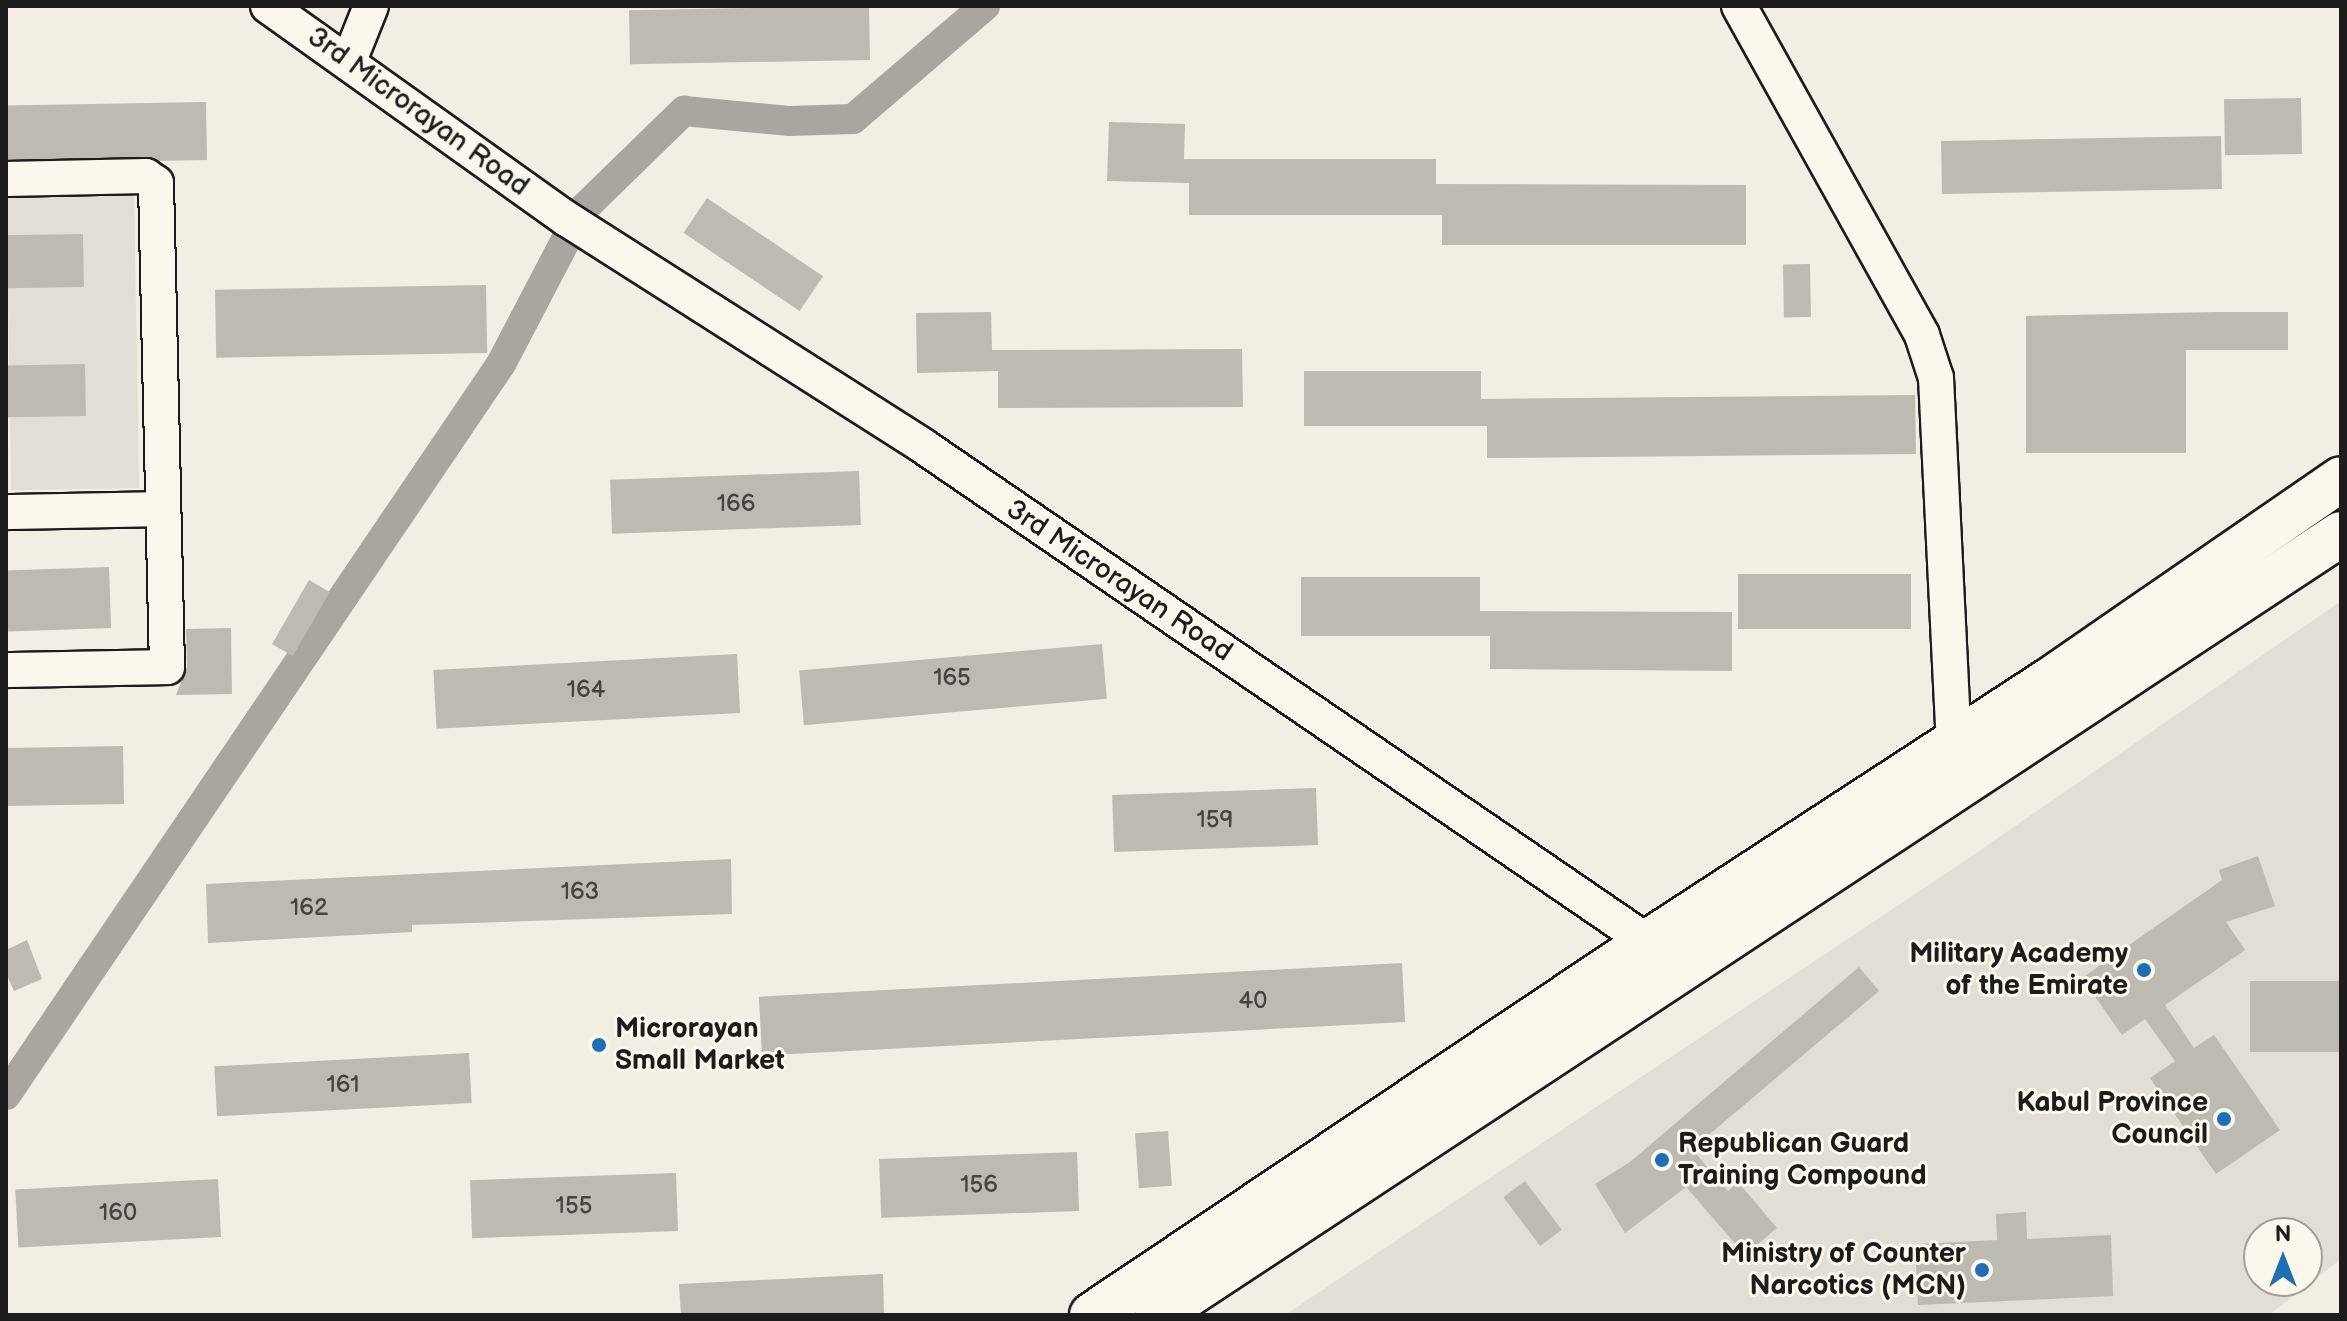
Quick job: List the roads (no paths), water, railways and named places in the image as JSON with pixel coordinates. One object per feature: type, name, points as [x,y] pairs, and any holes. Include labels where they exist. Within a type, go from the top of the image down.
[{"type":"highway","points":[[1092,1315],[1648,942],[1954,742],[2341,479]]},
{"type":"highway","points":[[1157,1315],[2341,534]]},
{"type":"street","name":"3rd Microrayan Road","points":[[268,6],[575,225],[923,446],[1648,942]]},
{"type":"street","points":[[349,61],[371,6]]},
{"type":"street","points":[[1739,6],[1922,335],[1936,378],[1954,742]]},
{"type":"street","points":[[6,179],[146,176],[156,183],[167,667],[6,670]]},
{"type":"street","points":[[6,512],[163,509]]},
{"type":"waterway","points":[[6,1095],[501,364],[581,211],[684,111],[789,121],[853,119],[985,6]]},
{"type":"place","name":"Military Academy of the Emirate","points":[[2144,970]]},
{"type":"place","name":"Microrayan Small Market","points":[[599,1045]]},
{"type":"place","name":"Kabul Province Council","points":[[2224,1119]]},
{"type":"place","name":"Republican Guard Training Compound","points":[[1662,1160]]},
{"type":"place","name":"Ministry of Counter Narcotics (MCN)","points":[[1982,1270]]}]
